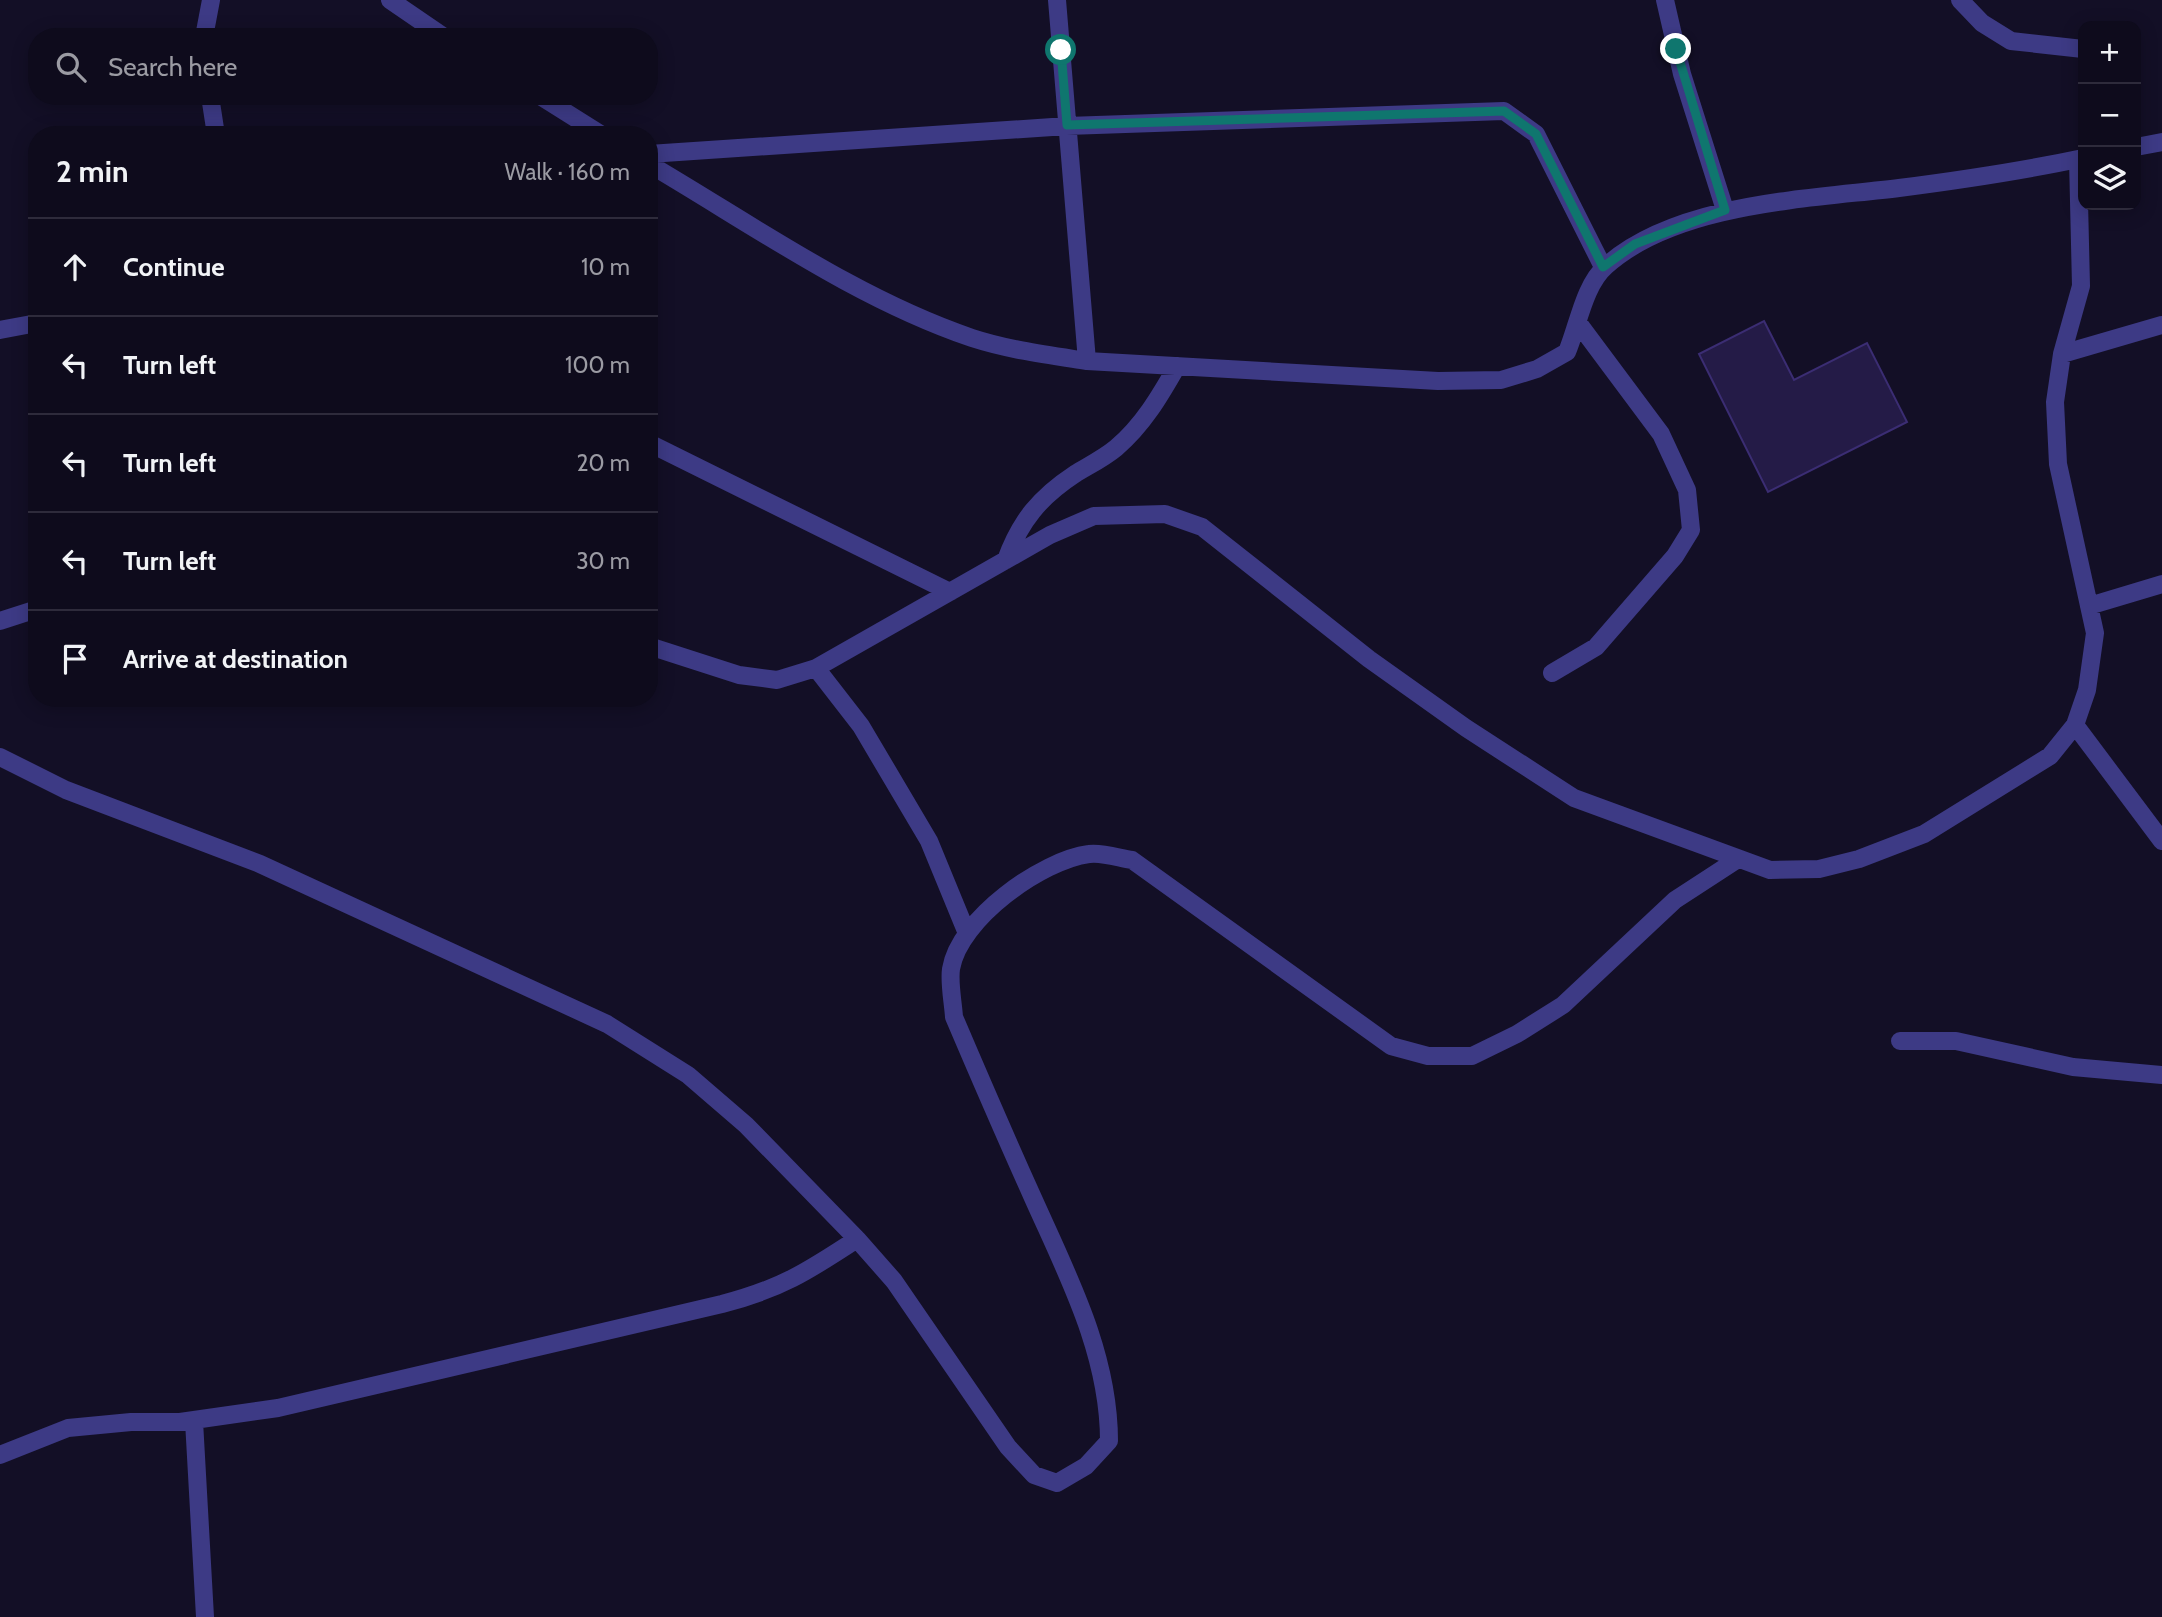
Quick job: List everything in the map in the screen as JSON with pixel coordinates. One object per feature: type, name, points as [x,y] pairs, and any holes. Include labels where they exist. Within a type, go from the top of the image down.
[{"type":"street","points":[[206,28],[211,0]]},
{"type":"street","points":[[390,0],[431,28]]},
{"type":"street","points":[[1057,0],[1087,361]]},
{"type":"street","points":[[1665,0],[1682,74],[1725,210]]},
{"type":"street","points":[[1959,0],[1982,23],[2011,41],[2078,48]]},
{"type":"street","points":[[211,105],[215,126]]},
{"type":"street","points":[[554,105],[588,126]]},
{"type":"street","points":[[658,153],[1067,125],[1504,111],[1536,134],[1603,267]]},
{"type":"street","points":[[2141,144],[2162,142]]},
{"type":"street","points":[[658,169],[893,306],[973,338],[1030,353],[1087,361],[1438,382],[1501,380],[1537,369],[1567,352],[1589,292],[1603,267],[1635,244],[1725,210],[2006,174],[2078,159]]},
{"type":"street","points":[[658,649],[739,676],[777,680],[816,668],[1006,560],[1094,516],[1165,514],[1202,527],[1369,659],[1466,728],[1574,798],[1770,870],[1819,869],[1859,859],[1924,834],[2050,756],[2075,724],[2087,690],[2095,633],[2058,464],[2056,402],[2062,354],[2081,286],[2080,210]]},
{"type":"street","points":[[1552,673],[1596,647],[1675,556],[1691,530],[1687,489],[1661,435],[1579,324]]},
{"type":"street","points":[[0,330],[28,325]]},
{"type":"street","points":[[2062,354],[2162,325]]},
{"type":"street","points":[[1006,560],[1017,530],[1037,505],[1063,482],[1115,449],[1152,410],[1177,366]]},
{"type":"street","points":[[658,447],[950,592]]},
{"type":"street","points":[[2089,606],[2162,584]]},
{"type":"street","points":[[0,621],[28,612]]},
{"type":"street","points":[[816,668],[861,726],[922,830],[966,931]]},
{"type":"street","points":[[2075,724],[2162,841]]},
{"type":"street","points":[[0,757],[66,790],[260,864],[607,1024],[688,1075],[746,1125],[857,1239],[894,1281],[1008,1447],[1034,1475],[1057,1483],[1086,1466],[1110,1441],[1109,1407],[1101,1364],[1074,1289],[954,1017],[951,968],[966,931],[1000,897],[1049,869],[1090,853],[1132,860],[1391,1046],[1428,1056],[1472,1056],[1517,1034],[1563,1005],[1675,900],[1738,859]]},
{"type":"street","points":[[1900,1041],[1956,1041],[2073,1067],[2162,1075]]},
{"type":"street","points":[[0,1455],[68,1428],[194,1421],[278,1408],[767,1293],[798,1278],[857,1239]]},
{"type":"street","points":[[194,1421],[205,1617]]},
{"type":"building","points":[[1764,321],[1794,380],[1867,343],[1907,422],[1768,492],[1699,354]]},
{"type":"route","points":[[1061,50],[1067,125],[1504,111],[1536,134],[1603,267],[1635,244],[1725,210],[1676,49]]}]
